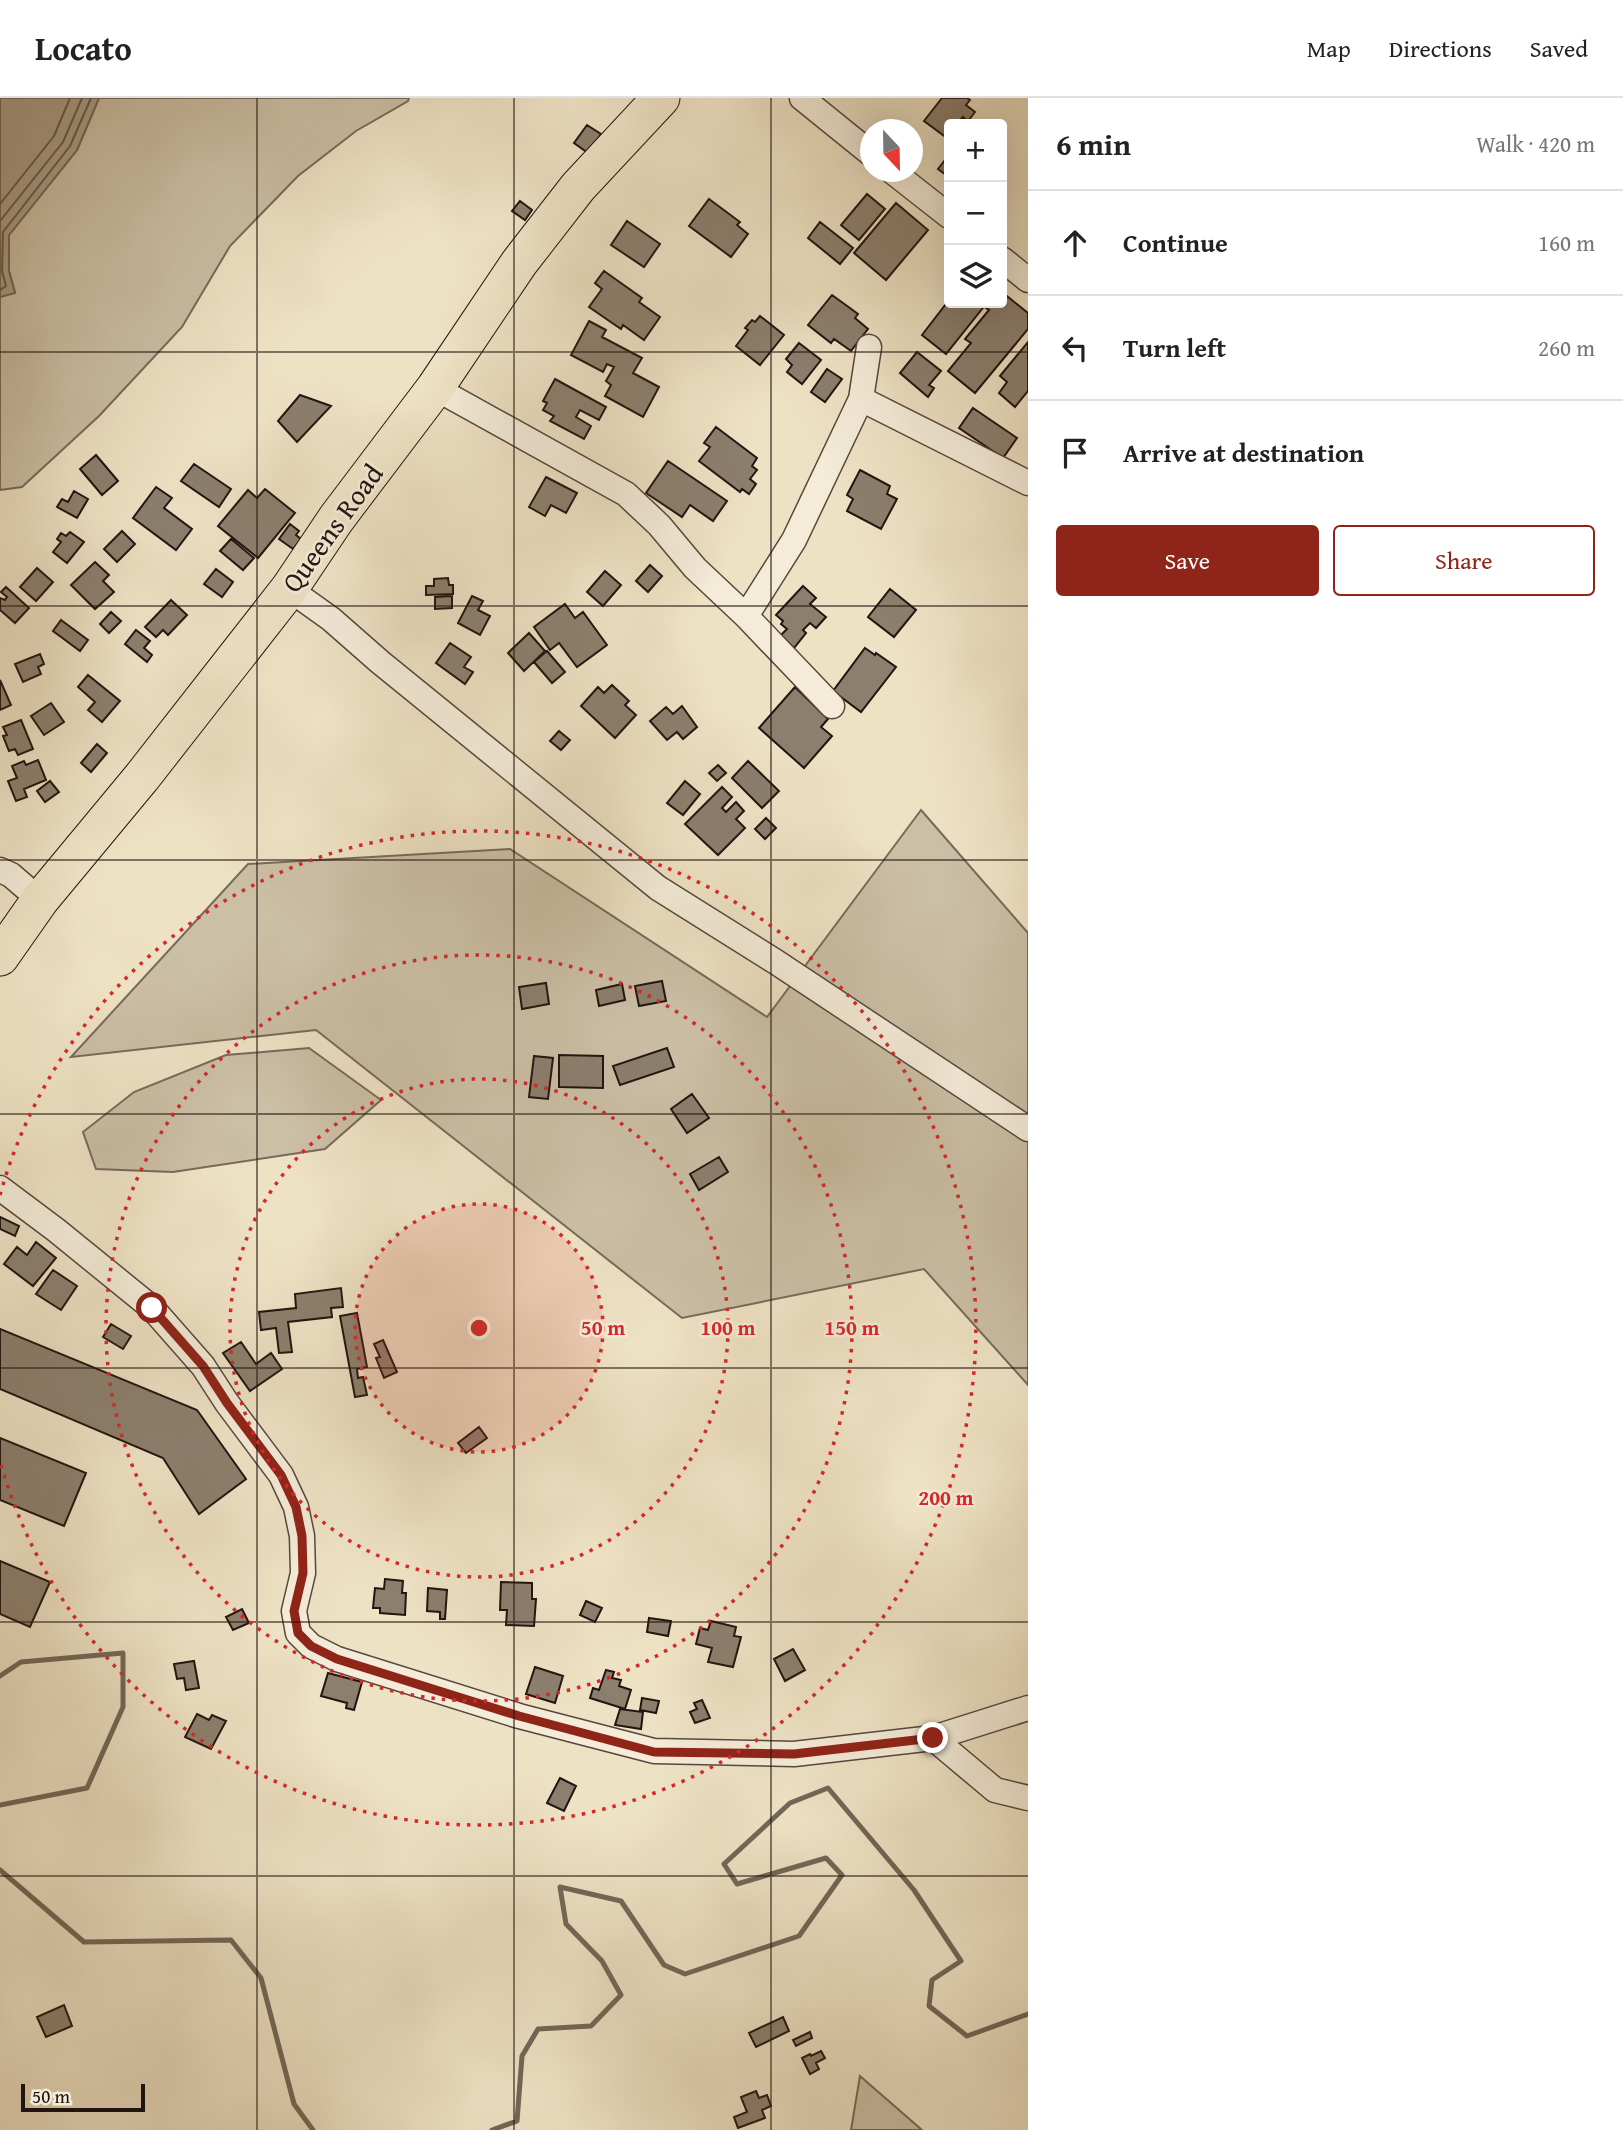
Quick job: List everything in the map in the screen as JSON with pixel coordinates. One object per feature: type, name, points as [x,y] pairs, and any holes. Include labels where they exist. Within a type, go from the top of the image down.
[{"type":"highway","name":"Queens Road","points":[[0,957],[40,900],[142,777],[289,589],[336,519],[435,388],[519,263],[570,198],[661,98]]},
{"type":"street","points":[[802,98],[860,145]]},
{"type":"street","points":[[906,182],[944,212]]},
{"type":"street","points":[[1007,263],[1028,280]]},
{"type":"street","points":[[746,616],[794,540],[861,399],[869,347]]},
{"type":"street","points":[[435,388],[626,494],[832,706]]},
{"type":"street","points":[[861,399],[1028,483]]},
{"type":"street","points":[[289,589],[331,619],[658,888],[834,1000],[1028,1129]]},
{"type":"street","points":[[0,870],[11,875],[40,900]]},
{"type":"street","points":[[0,1188],[152,1308],[203,1366],[281,1475],[296,1507],[302,1536],[303,1573],[294,1611],[298,1633],[311,1646],[337,1659],[519,1716],[654,1752],[794,1754],[933,1738],[1028,1708]]},
{"type":"street","points":[[933,1738],[995,1790],[1028,1798]]},
{"type":"shaded area","points":[[99,98],[409,98],[356,131],[298,176],[230,246],[182,327],[99,416],[22,487],[0,490],[0,297],[15,292],[9,271],[9,235],[77,150]]},
{"type":"shaded area","points":[[921,810],[1028,933],[1028,1385],[924,1269],[682,1318],[316,1030],[71,1057],[248,864],[510,849],[767,1017]]},
{"type":"shaded area","points":[[309,1048],[381,1100],[325,1149],[173,1172],[96,1169],[83,1132],[134,1092],[226,1055]]},
{"type":"shaded area","points":[[860,2076],[922,2130],[851,2130]]},
{"type":"water","points":[[0,98],[99,98],[77,150],[9,235],[9,271],[15,293],[0,297]]},
{"type":"building","points":[[942,98],[967,98],[970,100],[966,105],[975,112],[970,119],[944,119],[944,136],[924,121]]},
{"type":"building","points":[[587,125],[601,134],[588,153],[574,143]]},
{"type":"building","points":[[944,161],[944,173],[938,169]]},
{"type":"building","points":[[867,194],[885,209],[859,240],[841,225]]},
{"type":"building","points":[[709,199],[740,222],[737,225],[748,234],[731,257],[689,226]]},
{"type":"building","points":[[520,201],[532,210],[525,220],[512,211]]},
{"type":"building","points":[[896,203],[928,230],[886,280],[854,253]]},
{"type":"building","points":[[627,221],[660,244],[644,267],[611,245]]},
{"type":"building","points":[[820,222],[853,248],[840,264],[808,238]]},
{"type":"building","points":[[604,271],[642,298],[639,302],[660,317],[644,340],[623,325],[621,329],[589,307],[602,289],[595,283]]},
{"type":"building","points":[[832,295],[858,314],[855,318],[868,329],[851,351],[834,339],[831,343],[808,325]]},
{"type":"building","points":[[1007,296],[1028,313],[1028,329],[975,393],[948,371],[971,343],[965,339],[989,310],[986,308],[1007,308]]},
{"type":"building","points":[[944,306],[983,308],[946,354],[922,335]]},
{"type":"building","points":[[760,316],[784,335],[760,365],[736,346],[748,330],[745,328]]},
{"type":"building","points":[[589,321],[606,330],[602,337],[642,358],[633,373],[659,387],[643,417],[605,396],[611,385],[606,381],[614,367],[607,364],[603,372],[571,355]]},
{"type":"building","points":[[1028,342],[1028,391],[1015,407],[999,393],[1007,382],[1000,376]]},
{"type":"building","points":[[799,343],[821,360],[802,384],[787,372],[792,365],[786,359]]},
{"type":"building","points":[[917,352],[941,371],[929,385],[934,388],[928,397],[900,373]]},
{"type":"building","points":[[827,369],[842,379],[825,402],[811,392]]},
{"type":"building","points":[[555,379],[606,407],[599,420],[580,410],[576,417],[591,426],[584,439],[550,421],[554,416],[543,410],[547,403],[543,401]]},
{"type":"building","points":[[300,395],[331,406],[297,442],[278,421]]},
{"type":"building","points":[[973,408],[1017,438],[1003,458],[959,428]]},
{"type":"building","points":[[716,427],[757,458],[752,466],[757,470],[750,479],[756,484],[749,494],[742,489],[740,492],[699,461],[710,447],[704,443]]},
{"type":"building","points":[[96,455],[118,481],[102,495],[80,469]]},
{"type":"building","points":[[668,461],[727,501],[713,521],[690,505],[682,517],[646,493]]},
{"type":"building","points":[[194,464],[231,489],[219,507],[181,481]]},
{"type":"building","points":[[860,470],[890,486],[887,494],[897,499],[881,529],[847,511],[853,499],[847,495]]},
{"type":"building","points":[[546,477],[577,493],[566,513],[551,505],[545,516],[529,507]]},
{"type":"building","points":[[156,487],[172,498],[164,508],[192,529],[176,550],[133,518]]},
{"type":"building","points":[[265,489],[295,513],[258,558],[218,526],[248,490],[257,498]]},
{"type":"building","points":[[74,491],[88,499],[77,518],[57,507],[62,499],[68,502]]},
{"type":"building","points":[[290,524],[299,531],[296,535],[301,539],[293,549],[279,539]]},
{"type":"building","points":[[122,531],[135,544],[117,562],[104,549]]},
{"type":"building","points":[[70,532],[84,542],[67,563],[53,552],[61,542],[57,539],[61,533],[66,536]]},
{"type":"building","points":[[231,539],[254,558],[243,570],[220,551]]},
{"type":"building","points":[[95,562],[109,575],[103,581],[114,592],[95,609],[71,585]]},
{"type":"building","points":[[650,565],[662,576],[648,592],[636,581]]},
{"type":"building","points":[[37,568],[53,582],[36,601],[20,587]]},
{"type":"building","points":[[216,569],[233,582],[222,597],[204,584]]},
{"type":"building","points":[[605,571],[621,585],[603,606],[587,592]]},
{"type":"building","points":[[448,578],[449,585],[453,585],[453,594],[426,595],[426,586],[434,586],[434,579]]},
{"type":"building","points":[[803,586],[816,598],[810,604],[826,617],[816,628],[810,623],[803,630],[806,633],[794,648],[780,636],[787,629],[776,615]]},
{"type":"building","points":[[6,587],[29,608],[15,623],[0,610],[0,598],[5,600],[7,597],[1,592]]},
{"type":"building","points":[[890,589],[916,610],[894,637],[868,617]]},
{"type":"building","points":[[452,596],[452,608],[435,609],[435,597]]},
{"type":"building","points":[[472,596],[483,601],[478,610],[490,616],[480,635],[458,623]]},
{"type":"building","points":[[171,600],[187,615],[168,635],[163,630],[156,637],[145,627]]},
{"type":"building","points":[[565,604],[575,618],[583,612],[607,645],[577,667],[559,643],[550,650],[534,627]]},
{"type":"building","points":[[111,612],[121,621],[109,633],[100,624]]},
{"type":"building","points":[[61,620],[88,640],[80,651],[53,631]]},
{"type":"building","points":[[136,630],[150,641],[144,648],[152,655],[147,662],[125,644]]},
{"type":"building","points":[[529,633],[545,651],[524,671],[508,653]]},
{"type":"building","points":[[450,643],[471,657],[464,667],[473,672],[465,684],[436,663]]},
{"type":"building","points":[[865,648],[896,667],[861,712],[833,691]]},
{"type":"building","points":[[547,651],[565,672],[552,683],[534,662]]},
{"type":"building","points":[[40,654],[44,664],[38,667],[41,674],[23,682],[15,664]]},
{"type":"building","points":[[88,675],[120,701],[102,722],[88,710],[95,702],[78,687]]},
{"type":"building","points":[[0,680],[11,705],[0,710]]},
{"type":"building","points":[[612,685],[629,701],[625,705],[636,715],[615,738],[581,706],[598,687],[604,693]]},
{"type":"building","points":[[795,687],[828,719],[821,727],[832,736],[804,768],[759,728]]},
{"type":"building","points":[[51,703],[64,722],[44,735],[31,716]]},
{"type":"building","points":[[682,706],[697,727],[683,739],[677,732],[667,740],[650,721],[666,707],[673,714]]},
{"type":"building","points":[[21,720],[33,749],[18,755],[15,749],[9,751],[3,736],[7,735],[3,727]]},
{"type":"building","points":[[559,731],[570,740],[561,750],[550,741]]},
{"type":"building","points":[[97,744],[107,753],[91,772],[81,763]]},
{"type":"building","points":[[38,760],[46,780],[24,789],[27,797],[16,801],[8,781],[17,778],[12,766],[24,761],[26,765]]},
{"type":"building","points":[[748,761],[779,791],[762,808],[732,778]]},
{"type":"building","points":[[718,765],[726,773],[717,781],[709,773]]},
{"type":"building","points":[[50,781],[59,792],[45,802],[37,791]]},
{"type":"building","points":[[685,781],[700,794],[683,815],[667,803]]},
{"type":"building","points":[[722,787],[732,797],[722,808],[726,812],[736,802],[744,811],[736,819],[745,828],[718,855],[685,824]]},
{"type":"building","points":[[766,818],[776,828],[765,839],[755,829]]},
{"type":"building","points":[[662,981],[666,1001],[639,1006],[635,986]]},
{"type":"building","points":[[546,983],[549,1004],[522,1009],[519,987]]},
{"type":"building","points":[[622,984],[625,1000],[599,1006],[596,990]]},
{"type":"building","points":[[667,1048],[674,1067],[620,1085],[613,1066]]},
{"type":"building","points":[[559,1055],[603,1056],[603,1088],[559,1087]]},
{"type":"building","points":[[534,1056],[553,1058],[548,1099],[529,1097]]},
{"type":"building","points":[[692,1094],[709,1118],[687,1133],[671,1109]]},
{"type":"building","points":[[719,1157],[728,1172],[699,1190],[690,1174]]},
{"type":"building","points":[[0,1217],[19,1226],[15,1236],[0,1229]]},
{"type":"building","points":[[36,1242],[56,1258],[33,1286],[4,1264],[17,1247],[27,1255]]},
{"type":"building","points":[[53,1270],[77,1286],[61,1310],[36,1294]]},
{"type":"building","points":[[341,1288],[343,1307],[331,1308],[332,1317],[288,1322],[292,1352],[279,1353],[276,1328],[261,1330],[259,1312],[296,1308],[295,1294]]},
{"type":"building","points":[[357,1313],[367,1367],[357,1369],[358,1378],[363,1377],[367,1395],[355,1397],[340,1316]]},
{"type":"building","points":[[111,1324],[131,1336],[123,1349],[103,1337]]},
{"type":"building","points":[[0,1329],[197,1410],[246,1479],[199,1514],[163,1458],[0,1389]]},
{"type":"building","points":[[383,1340],[397,1372],[384,1378],[374,1344]]},
{"type":"building","points":[[241,1342],[256,1364],[271,1353],[282,1369],[250,1391],[223,1353]]},
{"type":"building","points":[[479,1427],[487,1438],[466,1453],[458,1443]]},
{"type":"building","points":[[0,1438],[86,1473],[64,1526],[0,1500]]},
{"type":"building","points":[[0,1561],[50,1582],[30,1627],[0,1614]]},
{"type":"building","points":[[385,1579],[403,1581],[402,1593],[406,1593],[405,1615],[380,1613],[380,1608],[373,1608],[375,1588],[384,1589]]},
{"type":"building","points":[[501,1582],[532,1583],[532,1599],[536,1599],[534,1626],[506,1625],[507,1610],[500,1610]]},
{"type":"building","points":[[428,1588],[447,1590],[445,1619],[440,1619],[440,1612],[427,1611]]},
{"type":"building","points":[[586,1601],[602,1608],[595,1622],[580,1615]]},
{"type":"building","points":[[242,1609],[249,1623],[233,1630],[226,1617]]},
{"type":"building","points":[[649,1618],[671,1621],[668,1636],[647,1632]]},
{"type":"building","points":[[711,1621],[736,1627],[734,1636],[741,1637],[733,1667],[708,1662],[712,1648],[696,1644],[700,1628],[708,1630]]},
{"type":"building","points":[[793,1649],[805,1670],[785,1681],[774,1659]]},
{"type":"building","points":[[194,1661],[199,1688],[186,1690],[184,1678],[177,1679],[174,1664]]},
{"type":"building","points":[[535,1667],[563,1676],[555,1703],[526,1694]]},
{"type":"building","points":[[606,1670],[614,1672],[612,1678],[621,1680],[619,1686],[631,1690],[625,1709],[590,1698],[593,1688],[599,1690]]},
{"type":"building","points":[[328,1673],[362,1682],[354,1710],[346,1708],[347,1703],[321,1696]]},
{"type":"building","points":[[642,1698],[659,1701],[656,1713],[640,1710]]},
{"type":"building","points":[[702,1700],[710,1718],[695,1723],[690,1712],[697,1709],[694,1703]]},
{"type":"building","points":[[620,1709],[643,1712],[641,1729],[615,1725]]},
{"type":"building","points":[[197,1714],[209,1720],[212,1715],[226,1721],[211,1749],[185,1737]]},
{"type":"building","points":[[560,1778],[576,1786],[564,1811],[547,1803]]},
{"type":"building","points":[[64,2005],[72,2026],[46,2037],[37,2017]]},
{"type":"building","points":[[783,2017],[789,2031],[756,2047],[749,2033]]},
{"type":"building","points":[[810,2032],[812,2038],[796,2046],[793,2040]]},
{"type":"building","points":[[821,2051],[825,2058],[816,2063],[819,2069],[810,2074],[802,2058]]},
{"type":"building","points":[[756,2091],[759,2098],[767,2095],[771,2106],[762,2110],[765,2118],[738,2128],[734,2117],[747,2112],[741,2097]]},
{"type":"waterway","points":[[0,1676],[21,1662],[123,1653],[123,1707],[87,1788],[0,1805]]},
{"type":"waterway","points":[[492,2130],[517,2121],[522,2056],[538,2029],[591,2026],[621,1995],[602,1961],[566,1924],[560,1887],[621,1901],[664,1965],[685,1974],[799,1936],[842,1875],[826,1858],[737,1884],[724,1864],[790,1803],[828,1788],[914,1890],[961,1961],[932,1980],[929,2006],[967,2036],[1028,2014]]},
{"type":"waterway","points":[[0,1870],[84,1942],[231,1940],[261,1978],[294,2104],[313,2130]]},
{"type":"route","points":[[152,1308],[203,1366],[281,1475],[296,1507],[302,1536],[303,1573],[294,1611],[298,1633],[311,1646],[337,1659],[519,1716],[654,1752],[794,1754],[933,1738]]}]
